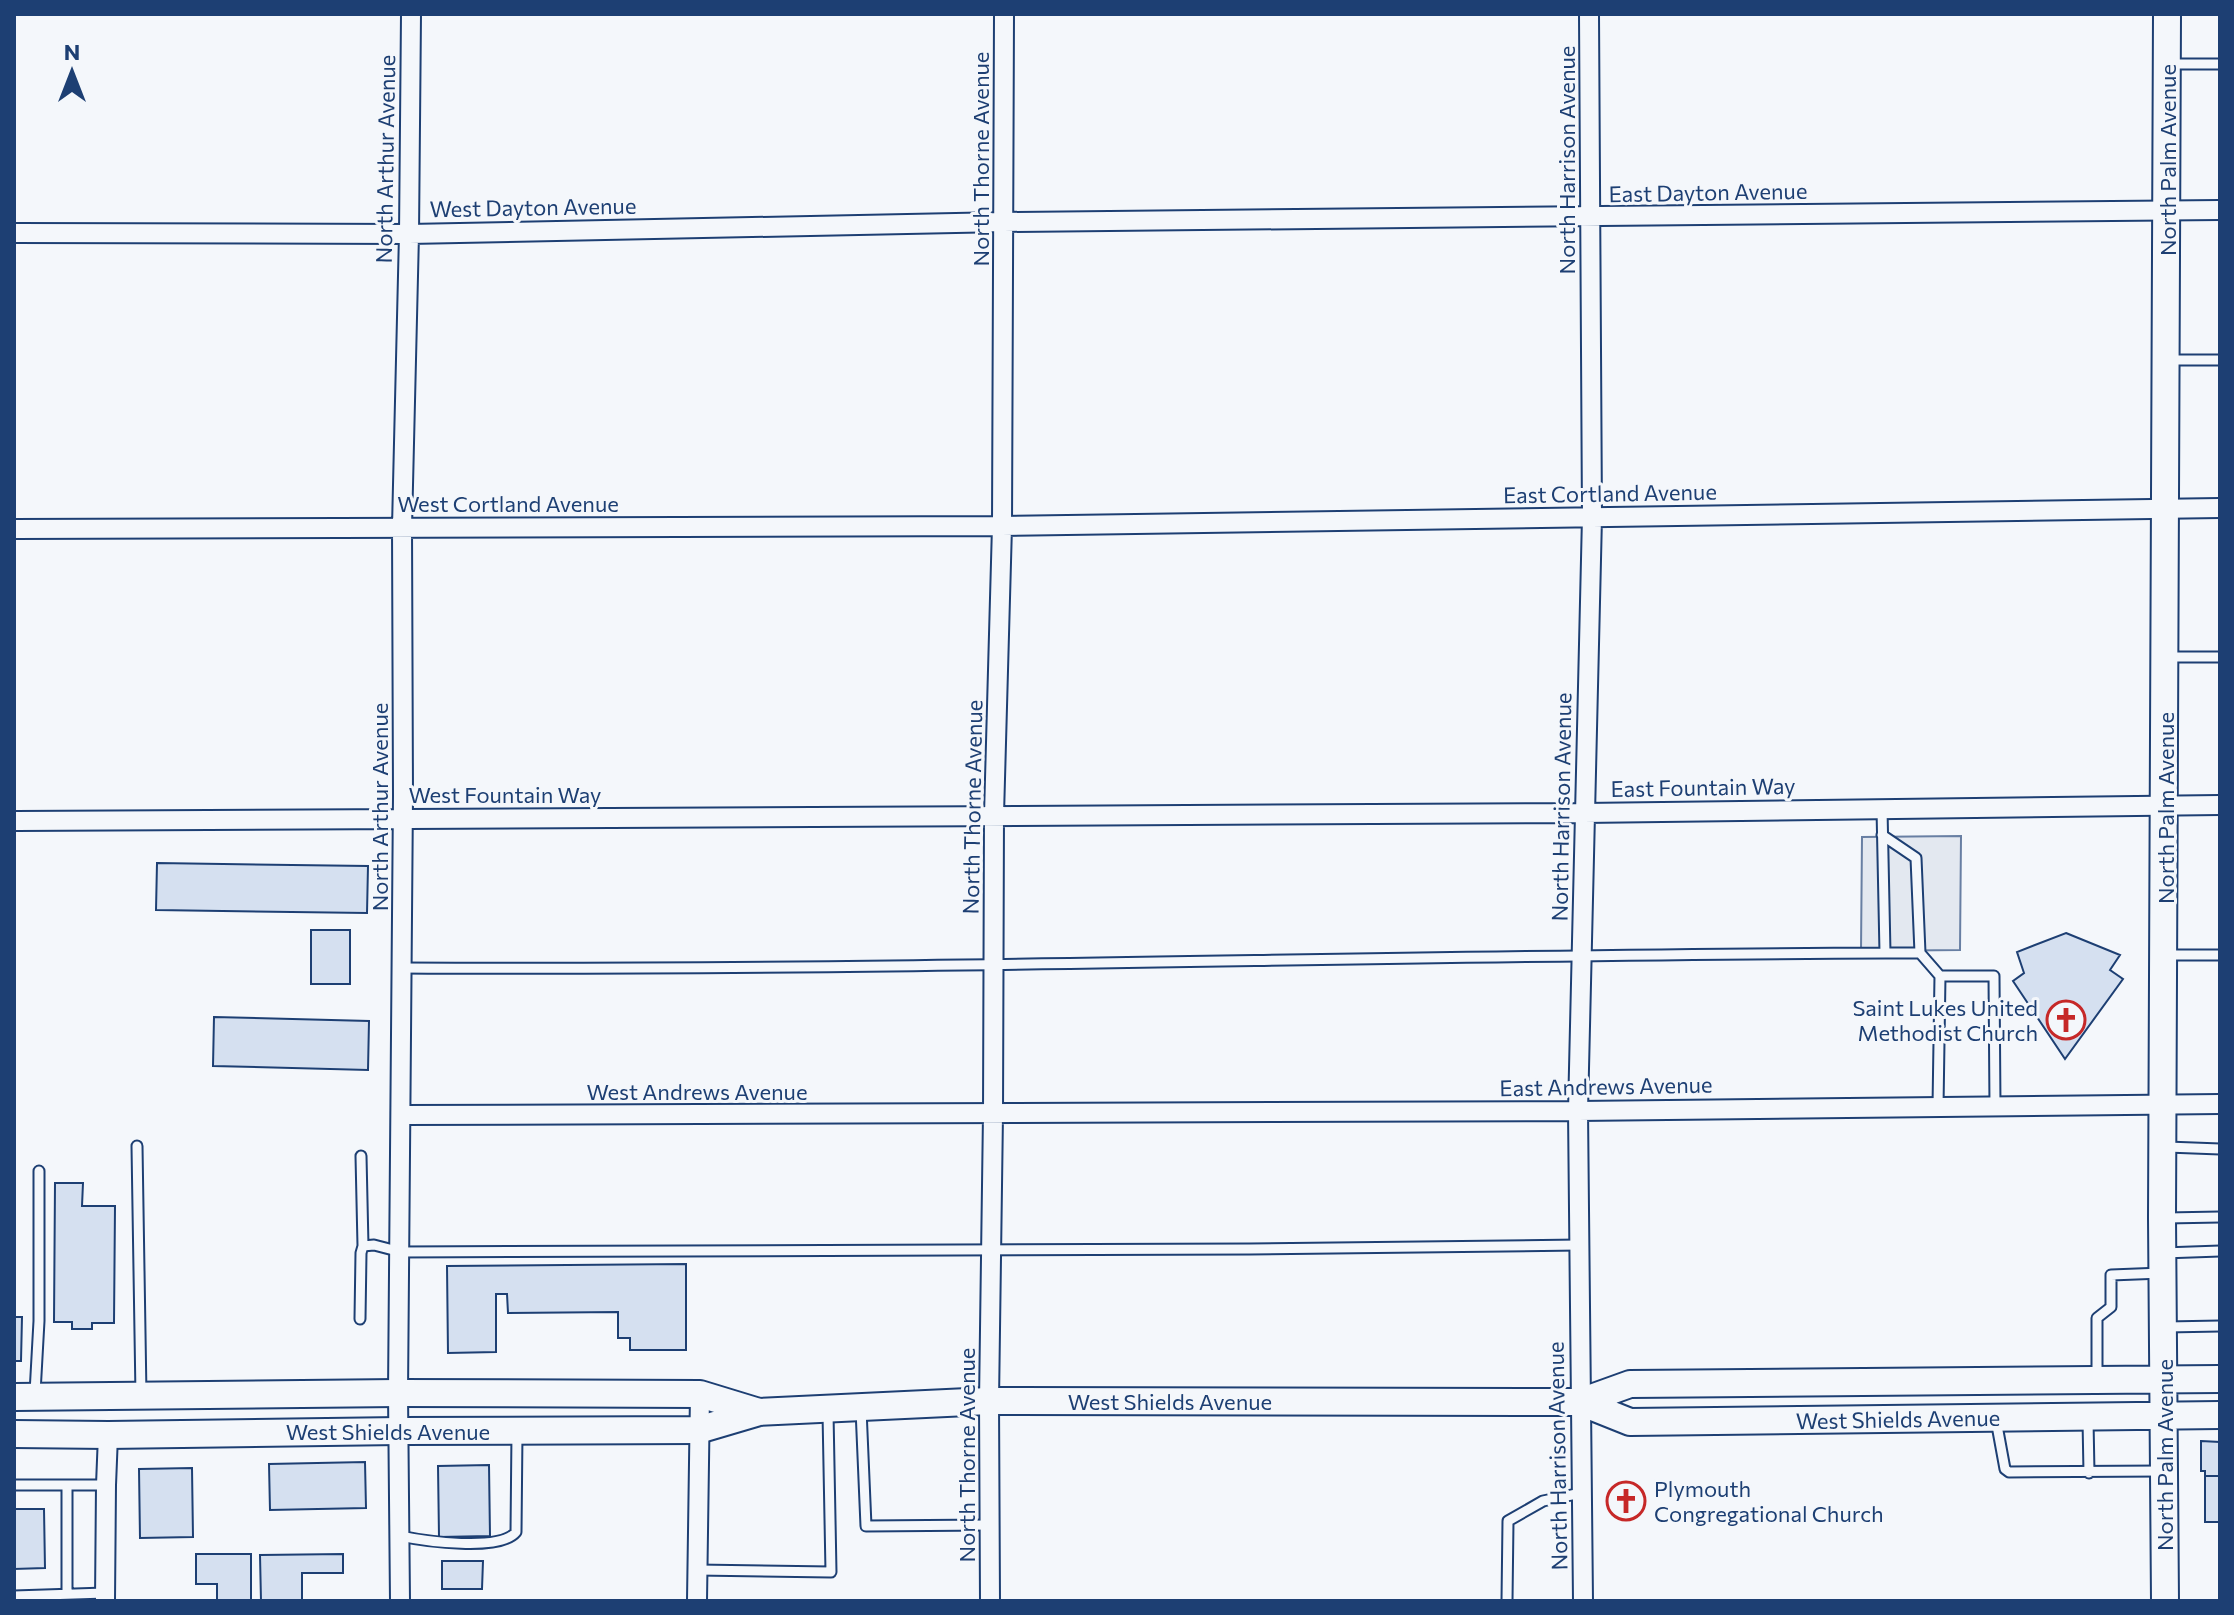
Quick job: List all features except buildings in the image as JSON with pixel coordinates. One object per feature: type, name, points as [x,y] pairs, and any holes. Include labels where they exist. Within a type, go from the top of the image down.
[{"type":"main road","name":"North Palm Avenue","points":[[2165,1601],[2162,1218],[2167,14]]},
{"type":"main road","name":"West Shields Avenue","points":[[14,1434],[698,1430],[759,1412],[989,1401],[1580,1402],[1630,1384],[2220,1379]]},
{"type":"main road","points":[[108,1435],[125,1417],[217,1409],[256,1394]]},
{"type":"main road","name":"West Shields Avenue","points":[[25,1397],[700,1394],[759,1412]]},
{"type":"main road","name":"West Shields Avenue","points":[[1580,1402],[1630,1422],[2220,1415]]},
{"type":"street","name":"North Arthur Avenue","points":[[400,1601],[402,527],[411,14]]},
{"type":"street","name":"North Thorne Avenue","points":[[990,1601],[994,815],[1002,526],[1004,14]]},
{"type":"street","name":"North Harrison Avenue","points":[[1583,1601],[1578,1111],[1592,517],[1589,14]]},
{"type":"street","name":"East Dayton Avenue","points":[[1004,222],[2220,210]]},
{"type":"street","name":"West Dayton Avenue","points":[[14,233],[409,234],[1004,222]]},
{"type":"street","name":"East Cortland Avenue","points":[[1002,526],[2220,508]]},
{"type":"street","name":"West Cortland Avenue","points":[[14,529],[1002,526]]},
{"type":"street","name":"East Fountain Way","points":[[994,815],[1584,813],[2220,805]]},
{"type":"street","name":"West Fountain Way","points":[[16,821],[994,815]]},
{"type":"street","name":"East Andrews Avenue","points":[[993,1114],[2220,1104]]},
{"type":"street","name":"West Andrews Avenue","points":[[401,1115],[993,1114]]},
{"type":"street","points":[[697,1601],[700,1394]]},
{"type":"street","points":[[105,1597],[108,1435]]},
{"type":"lane","points":[[2167,64],[2220,64]]},
{"type":"lane","points":[[2167,360],[2220,360]]},
{"type":"lane","points":[[2166,657],[2220,657]]},
{"type":"lane","points":[[1882,809],[1885,953]]},
{"type":"lane","points":[[1882,835],[1916,858],[1920,953],[1940,976],[1938,1107]]},
{"type":"lane","points":[[402,968],[1920,953]]},
{"type":"lane","points":[[2164,955],[2220,955]]},
{"type":"lane","points":[[1940,976],[1994,976],[1995,1106]]},
{"type":"lane","points":[[137,1146],[141,1396]]},
{"type":"lane","points":[[2163,1147],[2220,1149]]},
{"type":"lane","points":[[360,1319],[363,1246],[361,1156]]},
{"type":"lane","points":[[25,1397],[39,1321],[39,1171]]},
{"type":"lane","points":[[2162,1218],[2220,1217]]},
{"type":"lane","points":[[363,1246],[374,1245],[401,1252],[1579,1245]]},
{"type":"lane","points":[[2097,1381],[2097,1318],[2111,1307],[2111,1275],[2220,1251]]},
{"type":"lane","points":[[2163,1327],[2220,1326]]},
{"type":"lane","points":[[861,1407],[866,1526],[990,1525]]},
{"type":"lane","points":[[697,1570],[831,1572],[828,1408]]},
{"type":"lane","points":[[2087,1416],[2089,1473]]},
{"type":"lane","points":[[1996,1418],[2005,1469],[2009,1472],[2163,1471]]},
{"type":"lane","points":[[400,1536],[432,1542],[498,1542],[511,1539],[516,1532],[517,1430]]},
{"type":"lane","points":[[14,1485],[106,1485]]},
{"type":"lane","points":[[67,1485],[67,1594]]},
{"type":"lane","points":[[1507,1601],[1508,1521],[1543,1501],[1581,1493]]},
{"type":"lane","points":[[14,1596],[67,1594],[105,1597]]},
{"type":"shaded area","points":[[1961,836],[1960,950],[1861,951],[1862,837]]},
{"type":"place","name":"Saint Lukes United Methodist Church","points":[[2066,1020]]},
{"type":"place","name":"Plymouth Congregational Church","points":[[1626,1501]]}]
